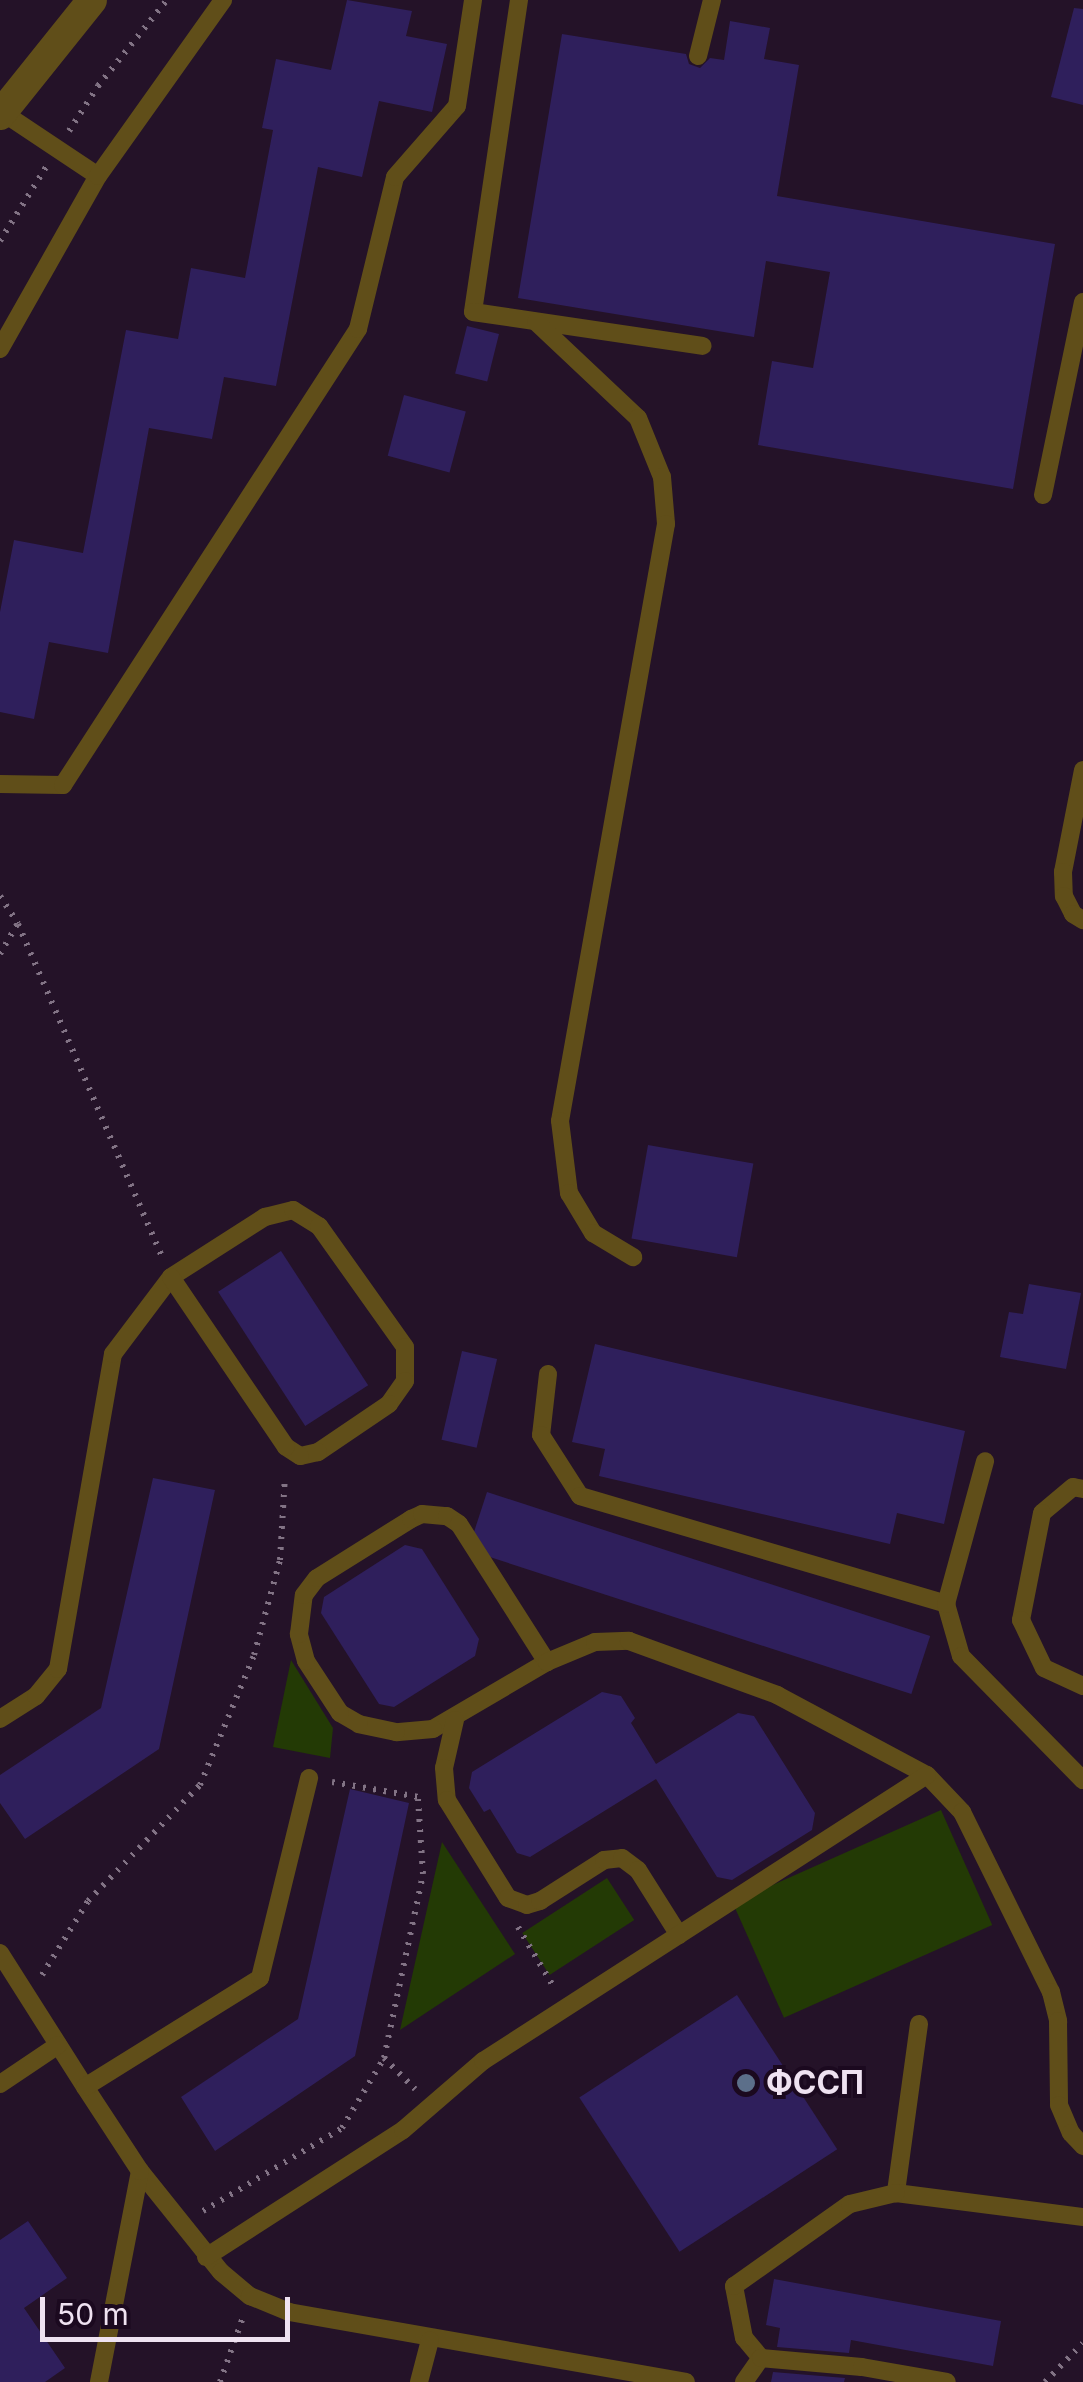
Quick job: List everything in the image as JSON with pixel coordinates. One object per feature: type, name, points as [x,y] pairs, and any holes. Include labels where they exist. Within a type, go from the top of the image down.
[{"type":"street","points":[[1,113],[92,0]]},
{"type":"lane","points":[[0,350],[98,176],[223,0]]},
{"type":"lane","points":[[0,784],[63,785],[358,329],[395,177],[457,106],[473,0]]},
{"type":"lane","points":[[519,0],[473,312],[702,346]]},
{"type":"lane","points":[[698,56],[712,0]]},
{"type":"lane","points":[[1,113],[98,176]]},
{"type":"lane","points":[[1043,495],[1083,302]]},
{"type":"lane","points":[[536,322],[638,418],[662,477],[666,524],[560,1121],[569,1193],[593,1233],[633,1257]]},
{"type":"lane","points":[[1083,770],[1062,872],[1064,896],[1073,914],[1083,920]]},
{"type":"lane","points":[[0,1719],[36,1696],[58,1669],[113,1354],[170,1277],[265,1217],[294,1210],[319,1226],[405,1347],[405,1381],[389,1404],[318,1452],[300,1456],[286,1447],[170,1277]]},
{"type":"lane","points":[[548,1374],[540,1435],[580,1496],[946,1604]]},
{"type":"lane","points":[[985,1461],[946,1604],[961,1656],[1083,1780]]},
{"type":"lane","points":[[1083,1489],[1073,1487],[1042,1512],[1021,1620],[1044,1668],[1083,1686]]},
{"type":"lane","points":[[547,1662],[459,1524],[447,1516],[422,1514],[411,1519],[312,1582],[304,1595],[300,1647],[340,1714],[359,1724],[407,1733],[455,1720],[547,1662],[595,1642],[629,1640],[768,1690],[927,1775],[962,1812],[1051,1992],[1058,2021],[1059,2105],[1071,2133],[1083,2146]]},
{"type":"lane","points":[[455,1720],[443,1781],[451,1810],[502,1891],[516,1903],[540,1900],[604,1860],[622,1858],[638,1870],[679,1935]]},
{"type":"lane","points":[[206,2258],[403,2130],[482,2062],[927,1775]]},
{"type":"lane","points":[[84,2087],[260,1978],[309,1778]]},
{"type":"lane","points":[[0,1953],[140,2171],[206,2258],[250,2296],[288,2312],[686,2382]]},
{"type":"lane","points":[[896,2193],[919,2024]]},
{"type":"lane","points":[[0,2084],[58,2045]]},
{"type":"lane","points":[[98,2382],[140,2171]]},
{"type":"lane","points":[[947,2382],[861,2375],[761,2358],[744,2338],[734,2286],[850,2204],[896,2193],[1083,2217]]},
{"type":"lane","points":[[418,2382],[430,2340]]},
{"type":"lane","points":[[744,2382],[761,2358]]},
{"type":"path","points":[[0,241],[98,86],[167,0]]},
{"type":"path","points":[[0,896],[18,924],[170,1277]]},
{"type":"path","points":[[0,954],[18,924]]},
{"type":"path","points":[[28,1997],[88,1901],[200,1785],[254,1655],[280,1560],[286,1447]]},
{"type":"path","points":[[309,1778],[418,1797],[434,1809],[451,1810]]},
{"type":"path","points":[[180,2224],[342,2128],[384,2058],[423,1874],[418,1797]]},
{"type":"path","points":[[516,1903],[520,1935],[567,2007]]},
{"type":"path","points":[[384,2058],[432,2105]]},
{"type":"path","points":[[220,2382],[250,2296]]},
{"type":"path","points":[[1044,2382],[1083,2343]]},
{"type":"green space","points":[[291,1660],[333,1728],[330,1758],[273,1747]]},
{"type":"green space","points":[[941,1810],[992,1925],[784,2018],[733,1903]]},
{"type":"green space","points":[[442,1842],[515,1954],[400,2030]]},
{"type":"green space","points":[[607,1878],[634,1920],[550,1975],[522,1933]]},
{"type":"building","points":[[347,0],[412,11],[406,36],[447,44],[432,112],[379,101],[362,177],[318,167],[276,386],[224,377],[212,439],[149,428],[108,653],[49,642],[34,719],[0,712],[0,612],[14,540],[83,553],[126,330],[178,339],[191,268],[245,278],[273,130],[262,128],[276,59],[331,70]]},
{"type":"building","points":[[1074,8],[1083,9],[1083,105],[1051,97]]},
{"type":"building","points":[[730,21],[770,28],[764,59],[799,65],[777,196],[1055,244],[1013,489],[758,445],[772,361],[813,368],[830,272],[766,261],[754,337],[518,298],[562,34],[686,54],[689,64],[700,68],[710,58],[724,60]]},
{"type":"building","points":[[467,326],[499,334],[487,382],[455,374]]},
{"type":"building","points":[[404,395],[466,412],[450,472],[388,456]]},
{"type":"building","points":[[648,1145],[753,1164],[737,1257],[632,1239]]},
{"type":"building","points":[[281,1251],[368,1385],[305,1426],[218,1292]]},
{"type":"building","points":[[1029,1284],[1081,1293],[1066,1369],[1000,1357],[1009,1312],[1023,1314]]},
{"type":"building","points":[[595,1344],[965,1431],[944,1524],[897,1513],[890,1544],[599,1476],[605,1449],[572,1442]]},
{"type":"building","points":[[462,1351],[497,1359],[477,1448],[442,1440]]},
{"type":"building","points":[[153,1478],[215,1490],[159,1749],[25,1839],[0,1803],[0,1775],[101,1708]]},
{"type":"building","points":[[487,1492],[930,1636],[911,1694],[468,1550]]},
{"type":"building","points":[[405,1545],[422,1549],[479,1639],[475,1656],[394,1707],[379,1704],[321,1613],[324,1597]]},
{"type":"building","points":[[602,1692],[621,1696],[635,1718],[631,1723],[656,1764],[738,1713],[754,1716],[815,1813],[812,1830],[732,1880],[717,1877],[656,1779],[530,1857],[517,1853],[490,1809],[484,1812],[469,1788],[472,1772]]},
{"type":"building","points":[[350,1789],[409,1803],[355,2056],[215,2151],[181,2097],[298,2019]]},
{"type":"building","name":"ФССП","points":[[737,1995],[837,2149],[680,2252],[579,2097]]},
{"type":"building","points":[[28,2221],[67,2278],[24,2308],[65,2368],[45,2382],[0,2382],[0,2240]]},
{"type":"building","points":[[774,2279],[1001,2321],[993,2366],[851,2340],[849,2353],[777,2347],[780,2328],[766,2325]]},
{"type":"building","points":[[773,2372],[845,2378],[844,2382],[771,2382]]},
{"type":"place","name":"ФССП","points":[[746,2083]]}]
